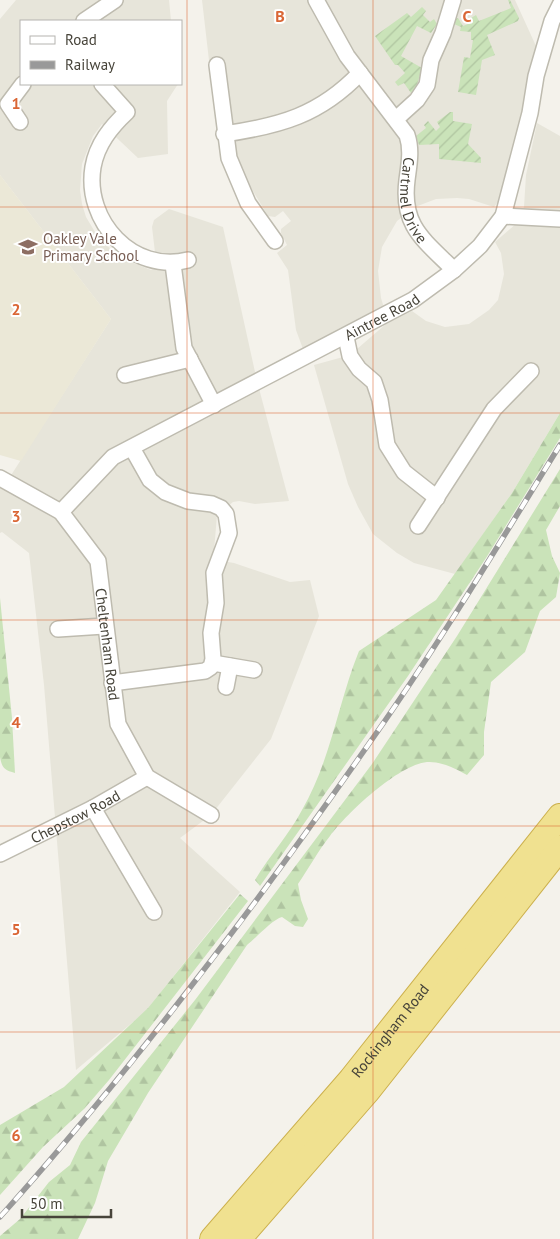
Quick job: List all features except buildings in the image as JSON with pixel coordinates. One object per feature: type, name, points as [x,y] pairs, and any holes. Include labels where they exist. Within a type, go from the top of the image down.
[{"type":"highway","name":"Rockingham Road","points":[[212,1239],[351,1079],[560,816]]},
{"type":"highway","name":"Rockingham Road","points":[[239,1239],[368,1090],[560,848]]},
{"type":"street","points":[[85,20],[115,0]]},
{"type":"street","name":"Cartmel Drive","points":[[316,0],[347,56],[396,119],[411,146],[405,192],[410,224],[454,270]]},
{"type":"street","points":[[396,119],[417,100],[427,85],[431,60],[443,33],[453,0]]},
{"type":"street","name":"Aintree Road","points":[[61,512],[113,457],[414,300],[454,270],[480,246],[503,216],[530,113],[536,76],[552,22],[560,5]]},
{"type":"street","points":[[217,65],[224,134],[229,158],[248,203],[275,241]]},
{"type":"street","points":[[224,134],[272,126],[306,114],[339,92],[360,73]]},
{"type":"street","points":[[20,122],[8,104],[23,85]]},
{"type":"street","points":[[103,85],[126,112],[107,134],[96,154],[92,174],[95,204],[103,223],[124,248],[140,256],[181,262],[184,348],[214,406]]},
{"type":"street","points":[[503,216],[560,219]]},
{"type":"street","points":[[346,337],[350,356],[359,370],[374,382],[380,400],[387,445],[404,472],[436,498]]},
{"type":"street","points":[[125,375],[190,359]]},
{"type":"street","points":[[418,526],[494,409],[530,371]]},
{"type":"street","points":[[132,448],[150,480],[165,492],[176,497],[212,504],[221,508],[226,514],[229,532],[214,574],[216,603],[211,633],[213,663]]},
{"type":"street","name":"Cheltenham Road","points":[[0,478],[61,512],[98,561],[104,626],[118,724],[147,777]]},
{"type":"street","points":[[58,629],[104,626]]},
{"type":"street","points":[[213,663],[254,670]]},
{"type":"street","points":[[112,683],[205,670],[213,663]]},
{"type":"street","points":[[226,687],[230,666]]},
{"type":"street","points":[[147,777],[211,815]]},
{"type":"street","name":"Chepstow Road","points":[[0,854],[93,808],[147,777]]},
{"type":"street","points":[[93,808],[154,912]]},
{"type":"shaded area","points":[[16,0],[169,0],[171,20],[20,20],[20,85],[177,85],[167,101],[168,154],[138,158],[102,124],[93,136],[82,164],[80,190],[82,204],[86,217],[101,242],[129,261],[151,270],[157,269],[152,227],[154,220],[169,209],[223,227],[257,381],[289,501],[255,504],[239,501],[233,502],[217,515],[214,551],[210,559],[234,563],[290,582],[310,580],[319,616],[271,739],[211,815],[180,838],[240,892],[146,1011],[76,1070],[44,685],[29,553],[2,532],[0,533],[0,478],[8,480],[111,319],[0,175],[0,19]]},
{"type":"shaded area","points":[[202,0],[515,0],[536,46],[516,150],[501,198],[494,207],[469,199],[457,198],[436,199],[415,207],[397,221],[382,247],[378,271],[384,308],[303,349],[296,330],[288,270],[277,253],[287,245],[281,229],[291,221],[283,211],[275,217],[268,216],[245,178],[235,148],[228,94],[213,95]]},
{"type":"shaded area","points":[[537,123],[560,136],[560,413],[512,493],[455,574],[414,563],[397,553],[373,534],[348,484],[314,365],[343,357],[357,349],[386,324],[412,311],[426,321],[445,327],[469,324],[489,310],[498,300],[504,274],[501,253],[495,242],[517,223],[524,207],[526,175]]},
{"type":"shaded area","name":"Oakley Vale Primary School","points":[[0,175],[111,319],[21,461],[0,455]]},
{"type":"green space","points":[[508,0],[510,0],[519,18],[518,21],[487,35],[495,55],[482,60],[476,95],[458,92],[464,57],[470,58],[473,40],[471,40],[471,32],[460,31],[461,27],[454,24],[455,19],[458,18],[463,26],[473,22],[471,18],[476,15],[479,21],[511,8]]},
{"type":"green space","points":[[422,7],[426,11],[423,15],[430,22],[434,19],[437,24],[431,33],[417,26],[401,56],[422,68],[416,88],[411,93],[404,83],[398,86],[395,82],[405,73],[398,65],[395,65],[375,36],[407,13],[411,17]]},
{"type":"green space","points":[[450,112],[453,112],[453,121],[472,124],[468,144],[481,158],[481,163],[439,159],[439,144],[419,145],[416,136],[426,128],[424,125],[428,121],[436,131],[440,127],[437,122]]},
{"type":"green space","points":[[560,413],[560,438],[486,558],[408,676],[260,886],[255,880],[297,819],[312,791],[359,651],[436,600],[512,493]]},
{"type":"green space","points":[[560,469],[560,506],[546,530],[552,556],[560,573],[556,597],[540,611],[525,652],[491,682],[484,732],[484,755],[467,775],[438,763],[427,762],[415,765],[374,791],[338,826],[321,848],[298,884],[301,900],[308,919],[303,927],[295,926],[282,917],[278,918],[247,945],[148,1093],[108,1161],[95,1203],[78,1239],[0,1239],[0,1236],[20,1219],[49,1182],[70,1165],[81,1142],[195,1000],[372,764],[457,636]]},
{"type":"green space","points":[[0,598],[12,718],[15,773],[4,768],[0,757]]},
{"type":"green space","points":[[240,894],[248,901],[109,1080],[84,1109],[43,1147],[0,1195],[0,1125],[64,1087],[148,1008]]},
{"type":"railway","points":[[0,1217],[51,1159],[150,1038],[246,915],[292,852],[382,725],[428,656],[560,445]]},
{"type":"place","name":"Oakley Vale Primary School","points":[[28,247]]}]
